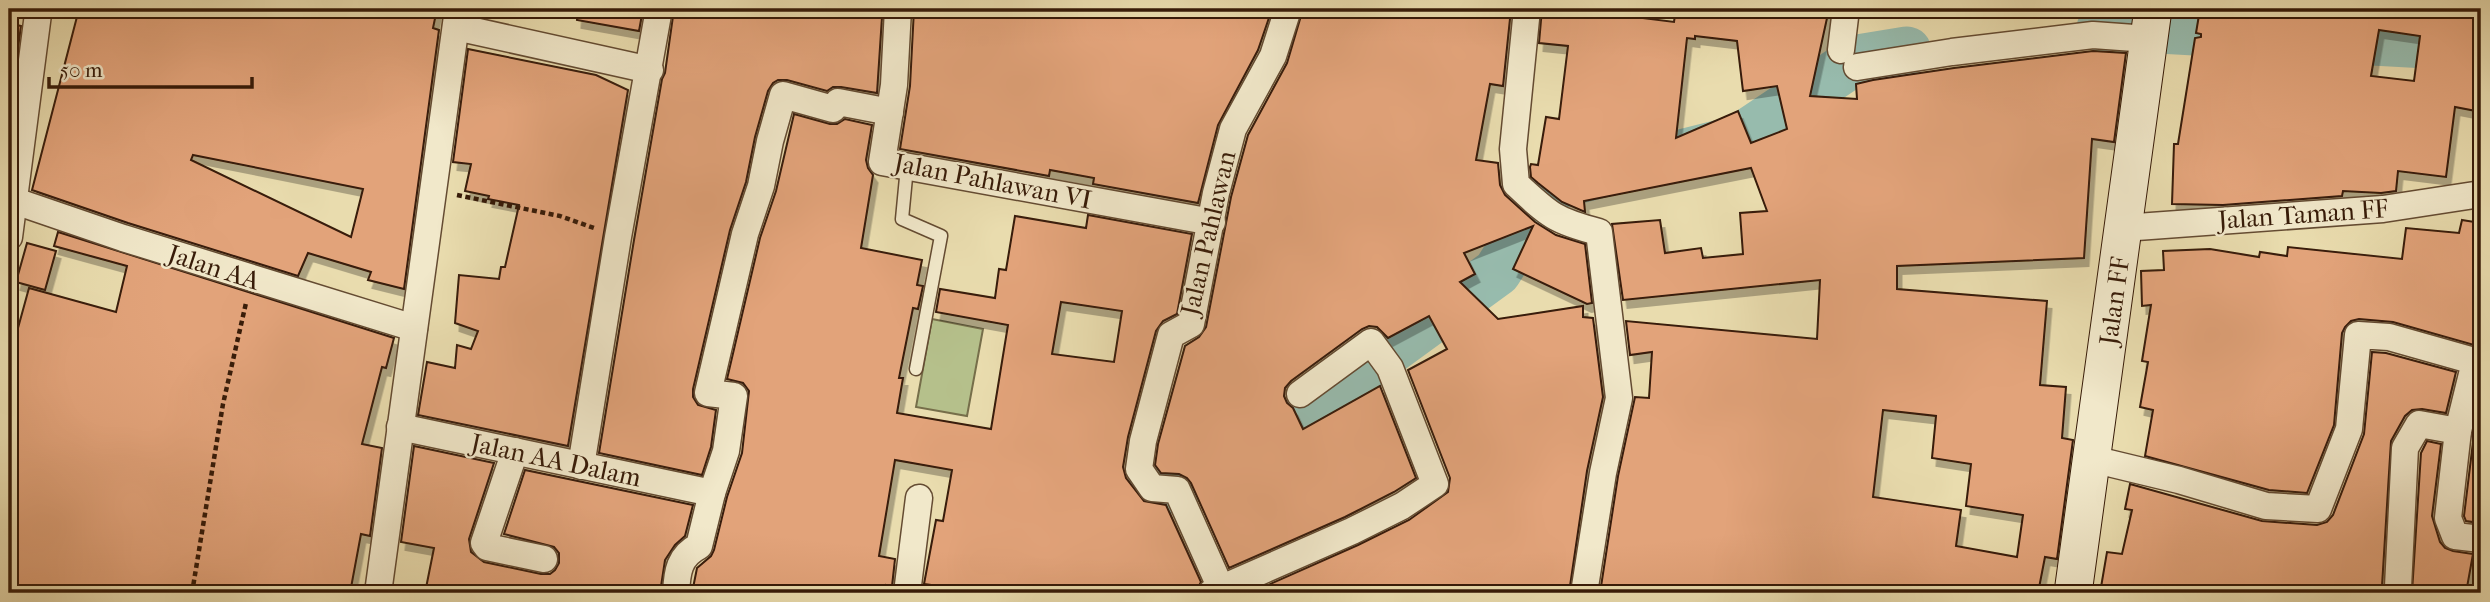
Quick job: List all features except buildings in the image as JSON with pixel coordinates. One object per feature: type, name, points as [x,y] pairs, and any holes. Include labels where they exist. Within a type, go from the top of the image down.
[{"type":"street","points":[[9,237],[37,9]]},
{"type":"street","points":[[581,466],[659,9]]},
{"type":"street","name":"Jalan Pahlawan VI","points":[[898,9],[890,112],[882,162],[1212,222]]},
{"type":"street","name":"Jalan Pahlawan","points":[[1219,592],[1164,489],[1139,469],[1143,441],[1171,335],[1191,324],[1216,193],[1233,129],[1273,56],[1288,9]]},
{"type":"street","points":[[1527,9],[1513,149],[1516,184],[1548,214],[1567,223],[1599,232],[1619,398],[1603,473],[1584,593]]},
{"type":"street","points":[[1846,9],[1849,59],[1952,52],[2093,35],[2150,23]]},
{"type":"street","points":[[378,593],[457,18],[650,70]]},
{"type":"street","name":"Jalan FF","points":[[2073,593],[2150,23]]},
{"type":"street","points":[[676,593],[677,574],[687,552],[699,547],[726,451],[734,396],[708,393],[745,234],[761,186],[783,95],[833,109],[838,102],[890,112]]},
{"type":"street","name":"Jalan Taman FF","points":[[2123,228],[2384,209],[2481,194]]},
{"type":"street","name":"Jalan AA","points":[[15,201],[123,238],[414,328]]},
{"type":"street","points":[[2092,459],[2179,480],[2266,506],[2318,509],[2349,429],[2358,335],[2389,337],[2481,364]]},
{"type":"street","points":[[1219,592],[1352,531],[1402,506],[1435,484],[1390,368],[1371,342],[1300,394]]},
{"type":"street","points":[[2468,537],[2448,518],[2458,431],[2473,370],[2481,364]]},
{"type":"street","points":[[2398,587],[2405,448],[2419,424],[2458,431]]},
{"type":"street","name":"Jalan AA Dalam","points":[[400,428],[712,494]]},
{"type":"street","points":[[514,451],[484,543],[487,547],[544,559]]},
{"type":"street","points":[[907,593],[919,498]]},
{"type":"lane","points":[[907,167],[902,219],[941,236],[916,369]]},
{"type":"path","points":[[432,189],[560,216],[618,237]]},
{"type":"path","points":[[192,593],[223,404],[251,278]]},
{"type":"green space","points":[[932,319],[983,329],[967,416],[916,407]]},
{"type":"waterway","points":[[2101,28],[2481,47]]},
{"type":"waterway","points":[[1685,153],[1737,140],[1858,59],[1907,51]]},
{"type":"waterway","points":[[1125,507],[1218,467],[1312,413],[1353,377],[1497,272],[1551,186],[1611,171]]}]
